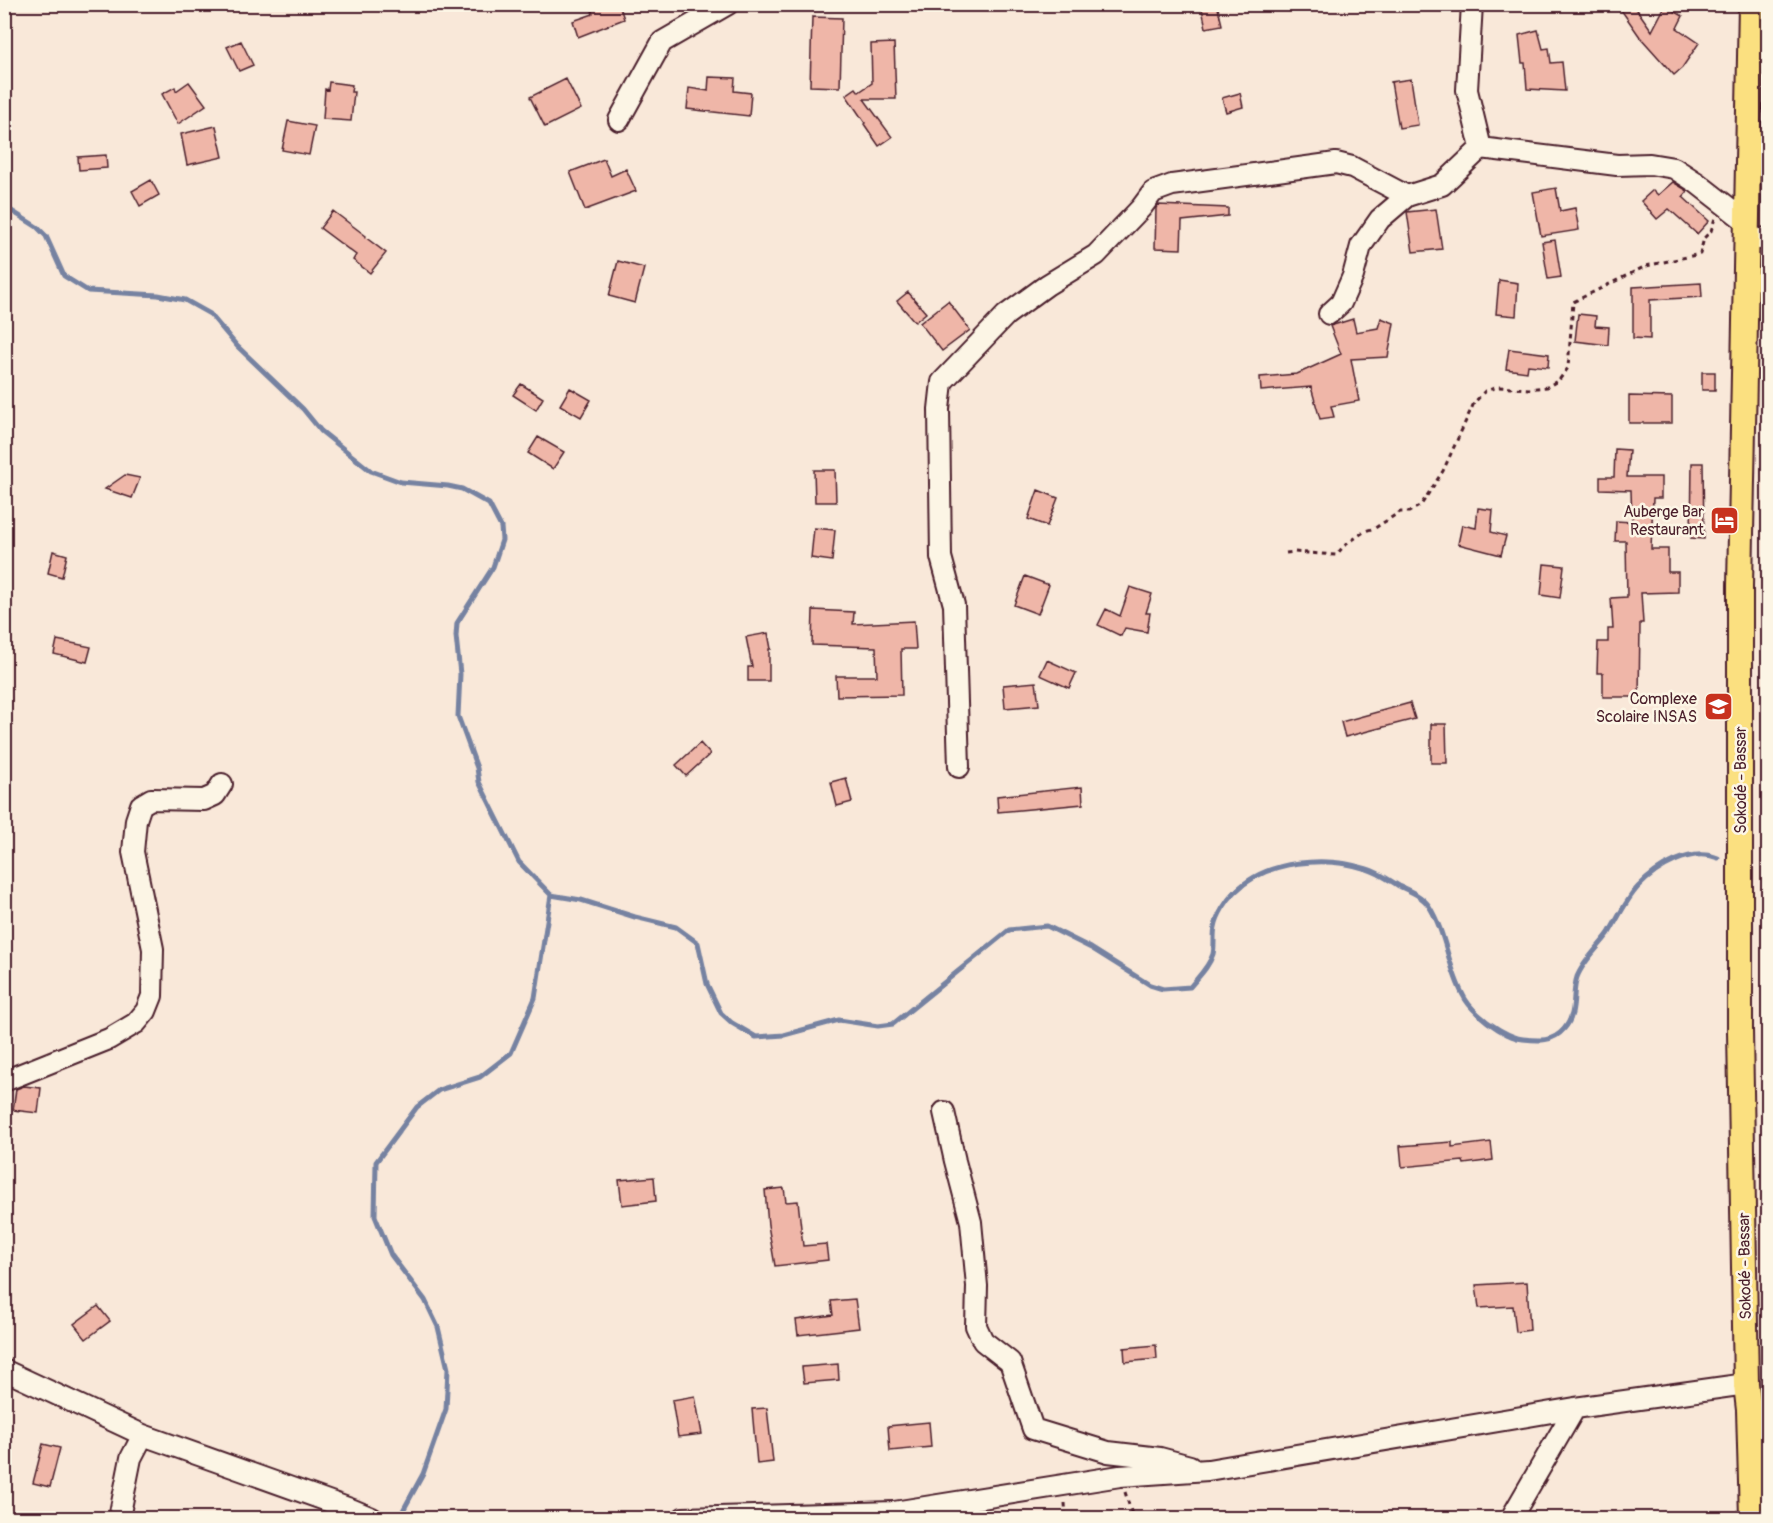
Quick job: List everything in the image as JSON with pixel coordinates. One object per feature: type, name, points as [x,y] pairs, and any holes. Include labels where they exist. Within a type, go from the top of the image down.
[{"type":"main road","name":"Sokodé - Bassar","points":[[1751,4],[1754,233],[1740,586],[1740,1031],[1746,1384],[1759,1410],[1752,1518]]},
{"type":"street","points":[[618,120],[662,42],[728,4]]},
{"type":"street","points":[[1472,4],[1467,90],[1481,148]]},
{"type":"street","points":[[1329,314],[1341,303],[1353,276],[1361,246],[1380,219],[1407,196],[1442,185],[1481,148]]},
{"type":"street","points":[[1481,148],[1617,165],[1650,164],[1674,168],[1723,204],[1754,233]]},
{"type":"street","points":[[958,767],[954,605],[941,557],[939,409],[942,382],[1006,315],[1047,285],[1096,255],[1141,208],[1153,192],[1172,185],[1336,163],[1352,167],[1407,196]]},
{"type":"street","points":[[4,1081],[109,1040],[136,1023],[146,1011],[152,996],[153,949],[133,852],[136,820],[141,805],[151,799],[204,800],[215,795],[222,784]]},
{"type":"street","points":[[944,1112],[971,1222],[977,1286],[976,1326],[983,1341],[1010,1362],[1033,1429],[1108,1452],[1160,1458],[1203,1470]]},
{"type":"street","points":[[4,1370],[142,1435],[372,1518]]},
{"type":"street","points":[[683,1518],[894,1512],[1120,1476],[1203,1470],[1575,1408],[1746,1384]]},
{"type":"street","points":[[1511,1518],[1575,1408]]},
{"type":"street","points":[[119,1518],[131,1458],[142,1435]]},
{"type":"path","points":[[1286,554],[1294,552],[1336,555],[1344,546],[1365,531],[1375,528],[1400,512],[1409,512],[1421,505],[1443,471],[1473,403],[1485,391],[1498,387],[1529,389],[1547,387],[1560,380],[1568,368],[1573,302],[1646,266],[1700,254],[1704,238],[1711,231],[1716,213],[1723,204]]},
{"type":"path","points":[[1120,1476],[1133,1518]]},
{"type":"building","points":[[590,4],[619,4],[624,19],[578,37],[573,21],[593,14]]},
{"type":"building","points":[[1201,4],[1217,4],[1222,25],[1206,28]]},
{"type":"building","points":[[1617,4],[1633,4],[1652,31],[1665,6],[1683,16],[1677,28],[1699,43],[1682,68],[1674,75],[1640,37]]},
{"type":"building","points":[[812,17],[842,18],[840,87],[810,86]]},
{"type":"building","points":[[1538,30],[1543,49],[1549,48],[1551,63],[1562,62],[1565,91],[1527,89],[1525,63],[1522,63],[1519,35]]},
{"type":"building","points":[[241,41],[253,65],[239,71],[227,47]]},
{"type":"building","points":[[894,43],[896,99],[864,99],[892,137],[879,146],[846,95],[856,88],[859,92],[872,83],[871,44]]},
{"type":"building","points":[[709,77],[735,78],[734,91],[751,93],[749,116],[687,109],[689,88],[708,91]]},
{"type":"building","points":[[566,79],[581,109],[545,127],[530,97]]},
{"type":"building","points":[[1411,79],[1418,125],[1399,128],[1391,82]]},
{"type":"building","points":[[189,82],[206,105],[178,124],[162,94],[175,87],[176,91]]},
{"type":"building","points":[[329,82],[352,85],[351,92],[354,92],[351,121],[323,119],[325,89],[328,90]]},
{"type":"building","points":[[1240,93],[1243,107],[1226,112],[1222,98]]},
{"type":"building","points":[[288,121],[315,126],[309,155],[282,150]]},
{"type":"building","points":[[216,126],[223,157],[187,165],[181,134]]},
{"type":"building","points":[[106,155],[107,168],[79,170],[78,157]]},
{"type":"building","points":[[604,159],[611,176],[626,169],[636,191],[585,210],[570,172]]},
{"type":"building","points":[[151,180],[159,195],[140,206],[132,191]]},
{"type":"building","points":[[1673,182],[1688,191],[1683,197],[1709,221],[1697,234],[1669,209],[1657,219],[1641,201],[1653,190],[1658,195]]},
{"type":"building","points":[[1556,188],[1560,211],[1575,208],[1579,230],[1541,236],[1533,192]]},
{"type":"building","points":[[1158,205],[1228,208],[1228,216],[1182,221],[1181,249],[1155,248]]},
{"type":"building","points":[[1436,209],[1442,249],[1413,252],[1407,212]]},
{"type":"building","points":[[333,211],[386,253],[370,273],[353,260],[356,255],[320,228]]},
{"type":"building","points":[[1555,240],[1561,277],[1548,279],[1542,242]]},
{"type":"building","points":[[618,261],[644,268],[635,303],[609,296]]},
{"type":"building","points":[[1499,280],[1518,283],[1516,316],[1496,314]]},
{"type":"building","points":[[1701,283],[1702,297],[1650,300],[1650,339],[1633,338],[1633,287]]},
{"type":"building","points":[[908,292],[926,313],[915,322],[897,301]]},
{"type":"building","points":[[948,301],[970,330],[942,351],[920,323]]},
{"type":"building","points":[[1578,314],[1596,316],[1595,326],[1609,327],[1608,345],[1575,341]]},
{"type":"building","points":[[1381,318],[1394,323],[1388,357],[1351,359],[1359,401],[1331,406],[1334,417],[1320,419],[1311,387],[1261,391],[1260,377],[1297,374],[1341,354],[1330,326],[1353,319],[1356,332],[1378,328]]},
{"type":"building","points":[[1509,349],[1549,354],[1548,367],[1528,365],[1527,372],[1506,369]]},
{"type":"building","points":[[1702,372],[1715,372],[1715,390],[1702,390]]},
{"type":"building","points":[[521,384],[543,398],[536,410],[513,395]]},
{"type":"building","points":[[570,388],[591,400],[581,417],[560,405]]},
{"type":"building","points":[[1629,396],[1672,397],[1672,423],[1629,423]]},
{"type":"building","points":[[538,437],[564,452],[553,469],[528,453]]},
{"type":"building","points":[[1615,449],[1629,450],[1627,477],[1661,477],[1661,498],[1653,498],[1651,549],[1668,549],[1668,572],[1678,572],[1678,592],[1641,593],[1643,623],[1640,623],[1639,697],[1603,697],[1603,673],[1597,673],[1598,642],[1608,642],[1608,629],[1613,629],[1611,598],[1627,597],[1626,541],[1615,541],[1616,521],[1632,522],[1631,490],[1600,489],[1600,477],[1614,477]]},
{"type":"building","points":[[1692,463],[1703,463],[1704,539],[1691,538]]},
{"type":"building","points":[[814,470],[835,470],[836,502],[815,502]]},
{"type":"building","points":[[125,475],[140,478],[132,498],[105,489]]},
{"type":"building","points":[[1038,490],[1058,498],[1047,526],[1028,519]]},
{"type":"building","points":[[1478,508],[1493,510],[1491,532],[1506,536],[1501,555],[1458,544],[1462,525],[1476,528]]},
{"type":"building","points":[[814,528],[835,530],[832,561],[811,558]]},
{"type":"building","points":[[53,551],[67,555],[62,577],[48,573]]},
{"type":"building","points":[[1544,564],[1564,566],[1560,598],[1541,595]]},
{"type":"building","points":[[1025,576],[1049,585],[1038,614],[1014,605]]},
{"type":"building","points":[[1130,587],[1152,594],[1146,613],[1150,613],[1147,632],[1125,628],[1121,636],[1098,625],[1106,609],[1120,616]]},
{"type":"building","points":[[813,610],[854,612],[853,624],[914,621],[916,649],[901,649],[902,695],[837,696],[836,676],[877,676],[876,647],[812,645]]},
{"type":"building","points":[[768,633],[771,649],[769,649],[769,681],[748,681],[748,667],[752,667],[746,637]]},
{"type":"building","points":[[57,640],[91,647],[87,662],[54,654]]},
{"type":"building","points":[[1047,660],[1076,673],[1069,688],[1040,675]]},
{"type":"building","points":[[1036,682],[1039,705],[1005,708],[1003,685]]},
{"type":"building","points":[[1410,703],[1415,719],[1345,737],[1341,722]]},
{"type":"building","points":[[1431,724],[1446,724],[1447,763],[1431,763]]},
{"type":"building","points":[[700,743],[710,754],[686,776],[676,765]]},
{"type":"building","points":[[846,778],[852,802],[837,806],[831,782]]},
{"type":"building","points":[[1082,787],[1083,804],[998,812],[997,796]]},
{"type":"building","points":[[24,1086],[41,1088],[38,1113],[13,1110],[16,1089]]},
{"type":"building","points":[[1452,1142],[1452,1147],[1491,1142],[1493,1160],[1402,1167],[1400,1146]]},
{"type":"building","points":[[654,1177],[656,1201],[622,1205],[619,1180]]},
{"type":"building","points":[[784,1188],[786,1202],[798,1201],[803,1246],[826,1244],[828,1260],[775,1266],[765,1190]]},
{"type":"building","points":[[1527,1282],[1530,1330],[1516,1332],[1513,1306],[1479,1308],[1476,1285]]},
{"type":"building","points":[[855,1299],[859,1328],[798,1335],[796,1320],[833,1315],[831,1301]]},
{"type":"building","points":[[98,1306],[110,1321],[86,1339],[74,1324]]},
{"type":"building","points":[[1156,1345],[1157,1359],[1125,1362],[1124,1348]]},
{"type":"building","points":[[838,1364],[839,1380],[804,1383],[802,1367]]},
{"type":"building","points":[[695,1396],[702,1434],[678,1437],[672,1400]]},
{"type":"building","points":[[767,1408],[773,1462],[757,1464],[752,1409]]},
{"type":"building","points":[[929,1422],[931,1447],[890,1451],[888,1426]]},
{"type":"building","points":[[43,1444],[60,1448],[50,1487],[33,1483]]},
{"type":"waterway","points":[[4,206],[37,227],[46,236],[64,276],[88,291],[158,295],[185,300],[210,314],[237,346],[303,409],[321,431],[371,471],[401,482],[462,489],[489,504],[501,527],[502,540],[493,567],[457,623],[460,674],[458,716],[477,768],[479,782],[519,862],[551,895],[581,900],[676,927],[698,943],[707,984],[721,1013],[732,1023],[756,1037],[784,1035],[839,1020],[878,1026],[893,1024],[1009,930],[1047,926],[1091,948],[1150,985],[1163,989],[1190,987],[1211,959],[1214,951],[1216,922],[1235,892],[1248,881],[1280,867],[1298,863],[1334,862],[1371,870],[1423,899],[1435,916],[1458,984],[1469,1005],[1488,1023],[1510,1036],[1545,1040],[1560,1033],[1568,1023],[1573,1010],[1575,984],[1580,971],[1609,933],[1638,887],[1655,872],[1686,857],[1708,855],[1718,858]]},
{"type":"waterway","points":[[399,1518],[423,1474],[446,1409],[448,1369],[438,1327],[425,1300],[391,1255],[375,1216],[376,1162],[417,1107],[439,1090],[480,1077],[511,1053],[535,998],[551,895]]},
{"type":"place","name":"Auberge Bar Restaurant","points":[[1725,520]]},
{"type":"place","name":"Complexe Scolaire INSAS","points":[[1718,707]]}]
